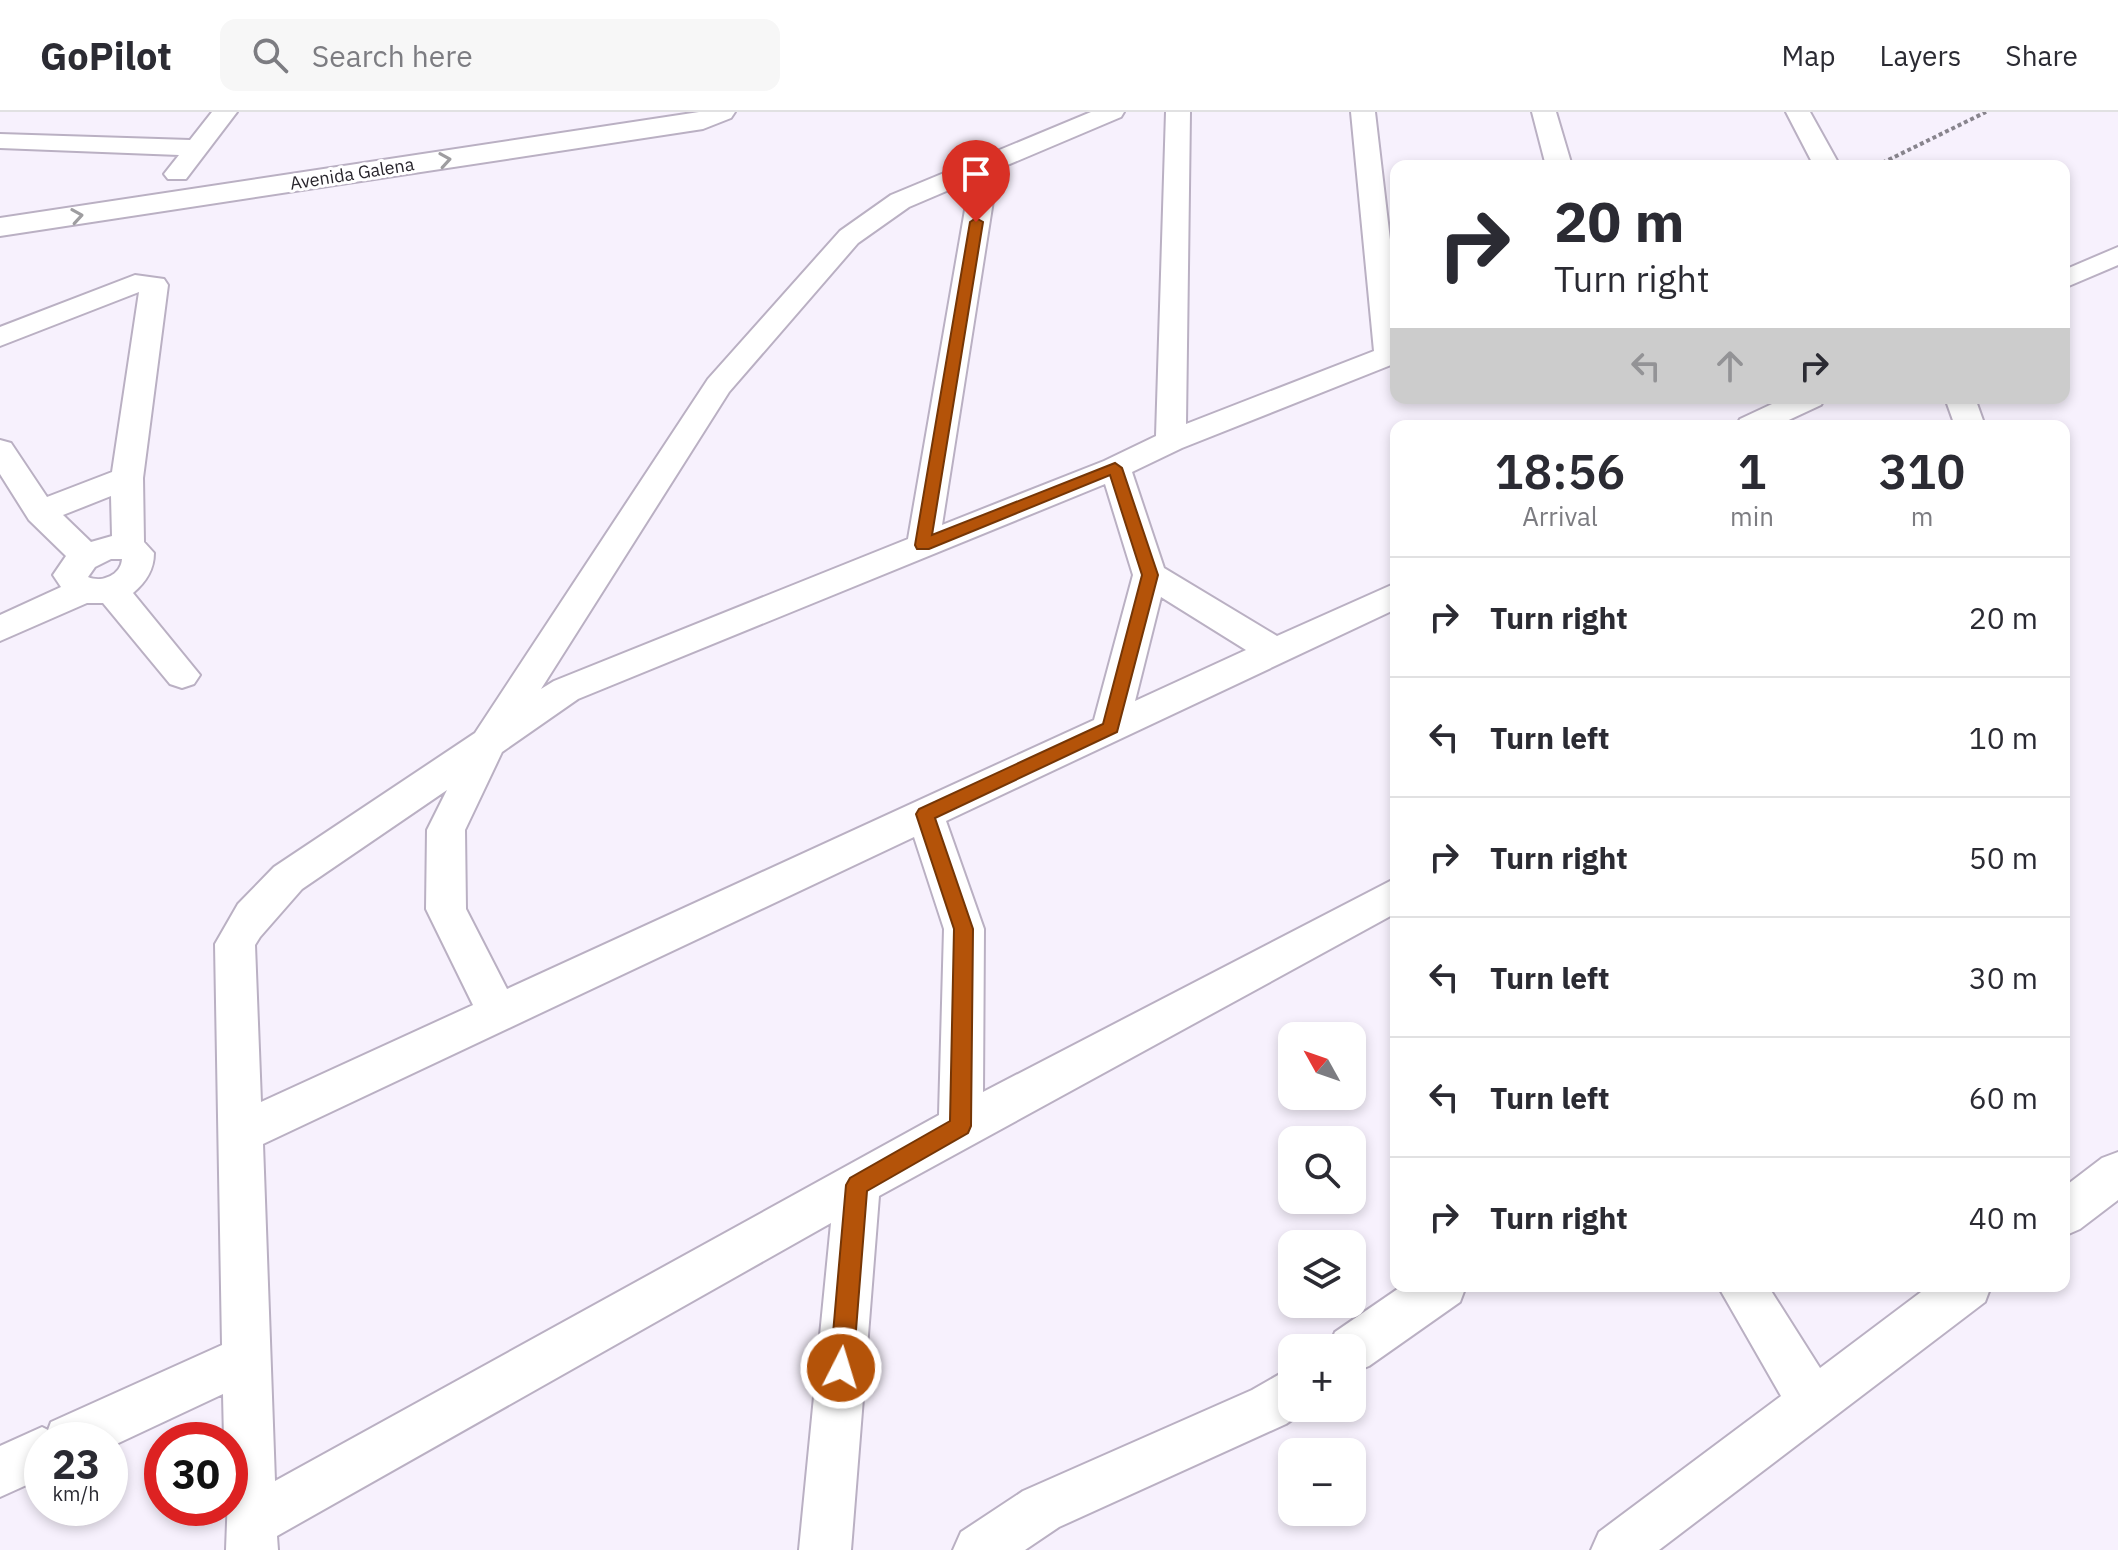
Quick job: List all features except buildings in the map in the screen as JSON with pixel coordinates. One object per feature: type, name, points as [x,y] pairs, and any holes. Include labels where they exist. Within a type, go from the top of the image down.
[{"type":"street","points":[[177,174],[225,112]]},
{"type":"street","name":"Avenida Galena","points":[[0,199],[600,112]]},
{"type":"street","points":[[498,1013],[446,909],[446,830],[488,743],[718,386],[849,237],[900,201],[1112,112]]},
{"type":"street","points":[[1171,441],[1178,112]]},
{"type":"street","points":[[1363,112],[1390,330]]},
{"type":"street","points":[[1544,112],[1557,160]]},
{"type":"street","points":[[1798,112],[1824,160]]},
{"type":"street","name":"Avenida Galena","points":[[0,227],[712,117]]},
{"type":"street","points":[[0,141],[195,148]]},
{"type":"street","points":[[923,545],[986,163]]},
{"type":"street","points":[[0,235],[31,223]]},
{"type":"street","points":[[2070,277],[2118,255]]},
{"type":"street","points":[[0,337],[135,283],[154,285],[127,478],[128,548],[138,553],[140,562],[136,572],[126,582],[87,578],[0,606]]},
{"type":"street","points":[[1390,355],[1171,441],[1115,468],[566,690],[288,878],[261,903],[243,925],[235,944],[251,1537],[961,1126],[1390,897]]},
{"type":"street","points":[[1764,420],[1797,404]]},
{"type":"street","points":[[0,450],[87,578],[182,675]]},
{"type":"street","points":[[1110,728],[1150,575],[1115,468]]},
{"type":"street","points":[[40,512],[127,478]]},
{"type":"street","points":[[1150,575],[1276,652]]},
{"type":"street","points":[[0,629],[87,578]]},
{"type":"street","points":[[238,1134],[1390,598]]},
{"type":"street","points":[[925,814],[964,929],[961,1126]]},
{"type":"street","points":[[2070,1209],[2118,1173]]},
{"type":"street","points":[[825,1550],[857,1185]]},
{"type":"street","points":[[1366,1339],[1434,1292]]},
{"type":"street","points":[[1745,1292],[1813,1402]]},
{"type":"street","points":[[1617,1550],[1960,1292]]},
{"type":"street","points":[[108,1422],[246,1359]]},
{"type":"street","points":[[979,1550],[1041,1509],[1278,1401]]},
{"type":"street","points":[[0,1472],[24,1461]]},
{"type":"path","points":[[1888,160],[1986,112]]},
{"type":"route","points":[[841,1368],[857,1185],[961,1126],[964,929],[925,814],[1110,728],[1150,575],[1115,468],[923,545],[976,222]]}]
